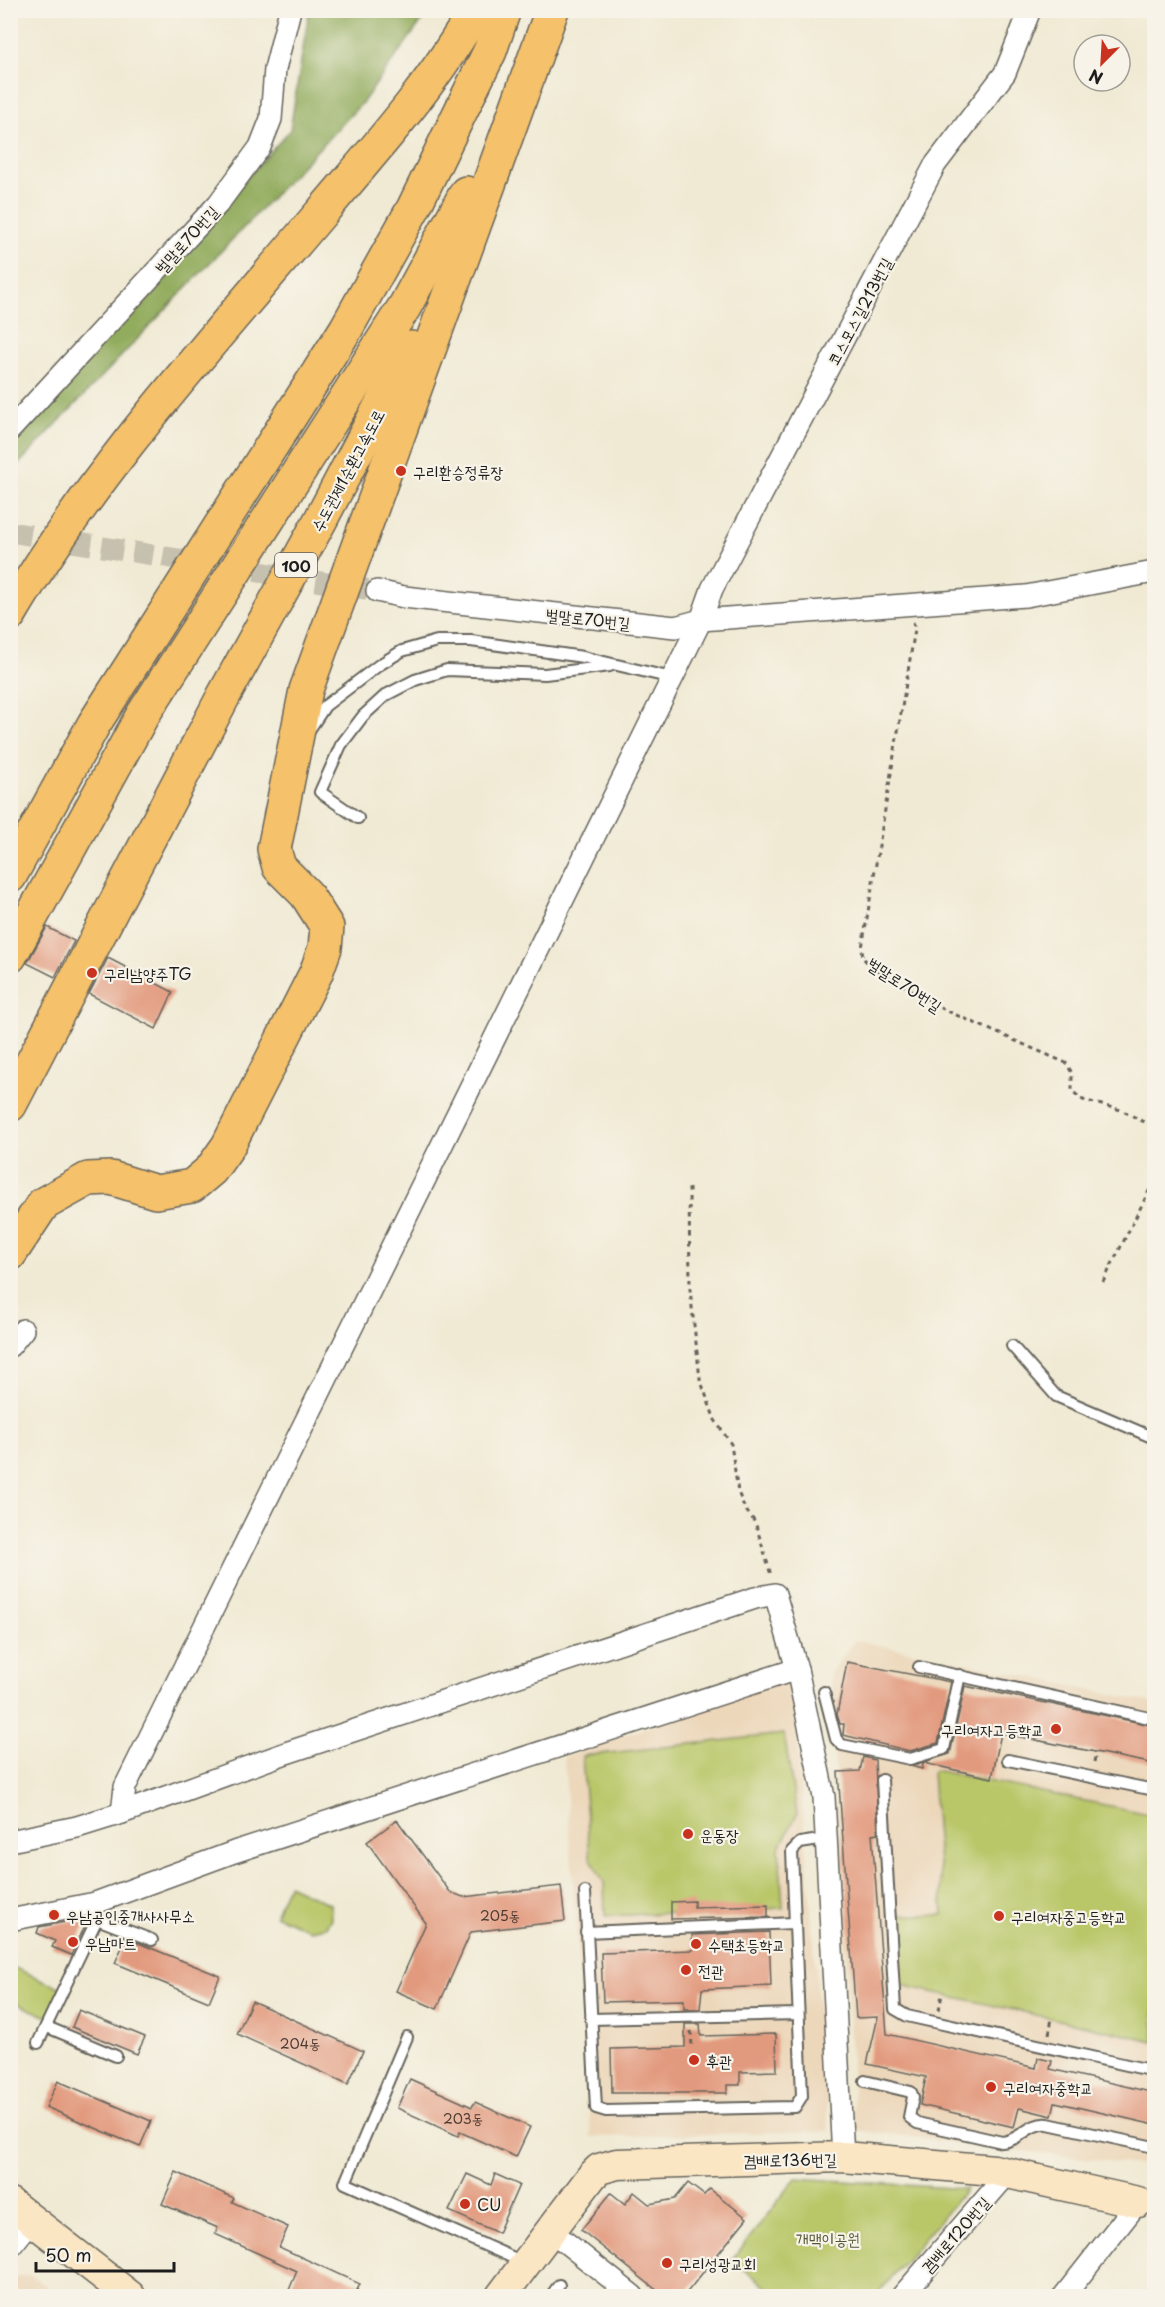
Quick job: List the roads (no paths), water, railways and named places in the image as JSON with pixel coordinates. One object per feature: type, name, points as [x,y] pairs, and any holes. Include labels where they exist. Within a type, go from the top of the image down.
[{"type":"highway","points":[[10,614],[69,525],[124,452],[193,364],[392,128],[432,75],[474,10]]},
{"type":"highway","points":[[10,876],[94,723],[351,320],[441,155],[490,51],[504,10]]},
{"type":"highway","points":[[10,1254],[43,1204],[88,1179],[111,1178],[156,1192],[192,1186],[211,1170],[228,1146],[316,973],[325,948],[327,927],[306,894],[279,867],[274,849],[306,690],[550,10]]},
{"type":"highway","name":"수도권제1순환고속도로","points":[[10,956],[142,716],[416,288],[477,170],[550,10]]},
{"type":"highway","name":"수도권제1순환고속도로","points":[[10,1105],[218,708],[426,320],[550,10]]},
{"type":"street","name":"벌말로70번길","points":[[10,430],[218,204],[260,147],[271,119],[275,69],[290,10]]},
{"type":"street","name":"코스모스길213번길","points":[[122,1813],[125,1787],[278,1483],[551,921],[702,620],[712,589],[935,165],[1005,73],[1016,51],[1030,10]]},
{"type":"street","name":"벌말로70번길","points":[[377,591],[404,597],[675,627],[702,620],[906,603],[1026,596],[1155,572]]},
{"type":"street","points":[[10,1841],[77,1827],[122,1813],[286,1754],[754,1598],[775,1594],[797,1669],[824,1797],[843,2157]]},
{"type":"street","points":[[10,1920],[96,1911],[234,1852],[797,1669]]},
{"type":"street","name":"겸배로136번길","points":[[501,2296],[592,2176],[599,2169],[617,2164],[843,2157],[1009,2172],[1149,2206]]},
{"type":"street","name":"겸배로120번길","points":[[902,2296],[1009,2172]]},
{"type":"street","points":[[1064,2296],[1149,2206]]},
{"type":"street","points":[[10,2247],[21,2212],[130,2296]]},
{"type":"street","points":[[550,2230],[630,2296]]},
{"type":"lane","points":[[293,755],[325,706],[402,651],[437,641],[471,642],[583,657],[672,678]]},
{"type":"lane","points":[[358,818],[320,792],[341,745],[363,716],[386,695],[415,680],[447,670],[546,674],[616,665]]},
{"type":"lane","points":[[1012,1346],[1056,1396],[1155,1438]]},
{"type":"lane","points":[[919,1667],[1155,1719]]},
{"type":"lane","points":[[824,1692],[836,1738],[842,1745],[916,1758],[944,1749],[960,1675]]},
{"type":"lane","points":[[1008,1760],[1155,1790]]},
{"type":"lane","points":[[882,1780],[895,2009],[907,2016],[1155,2071]]},
{"type":"lane","points":[[585,1892],[595,2105],[599,2110],[795,2107],[802,2096],[792,1851],[800,1843],[826,1839]]},
{"type":"lane","points":[[38,2043],[47,2027],[96,1911],[152,1941]]},
{"type":"lane","points":[[586,1932],[794,1923]]},
{"type":"lane","points":[[591,2019],[798,2014]]},
{"type":"lane","points":[[47,2027],[116,2056]]},
{"type":"lane","points":[[407,2037],[345,2183],[525,2263]]},
{"type":"lane","points":[[865,2081],[911,2092],[910,2119],[928,2126],[1002,2142],[1011,2141],[1033,2125],[1048,2124],[1155,2146]]},
{"type":"lane","points":[[551,2296],[559,2285]]},
{"type":"tunnel","points":[[10,532],[377,591]]},
{"type":"place","name":"구리환승정류장","points":[[401,471]]},
{"type":"place","name":"구리남양주TG","points":[[92,973]]},
{"type":"place","name":"구리여자고등학교","points":[[1056,1729]]},
{"type":"place","name":"운동장","points":[[688,1834]]},
{"type":"place","name":"우남공인중개사사무소","points":[[54,1915]]},
{"type":"place","name":"구리여자중고등학교","points":[[999,1916]]},
{"type":"place","name":"우남마트","points":[[73,1942]]},
{"type":"place","name":"수택초등학교","points":[[696,1944]]},
{"type":"place","name":"전관","points":[[686,1970]]},
{"type":"place","name":"후관","points":[[694,2060]]},
{"type":"place","name":"구리여자중학교","points":[[991,2087]]},
{"type":"place","name":"CU","points":[[465,2204]]},
{"type":"place","name":"구리성광교회","points":[[667,2263]]},
{"type":"park label","name":"개맥이공원","points":[[828,2238]]}]
